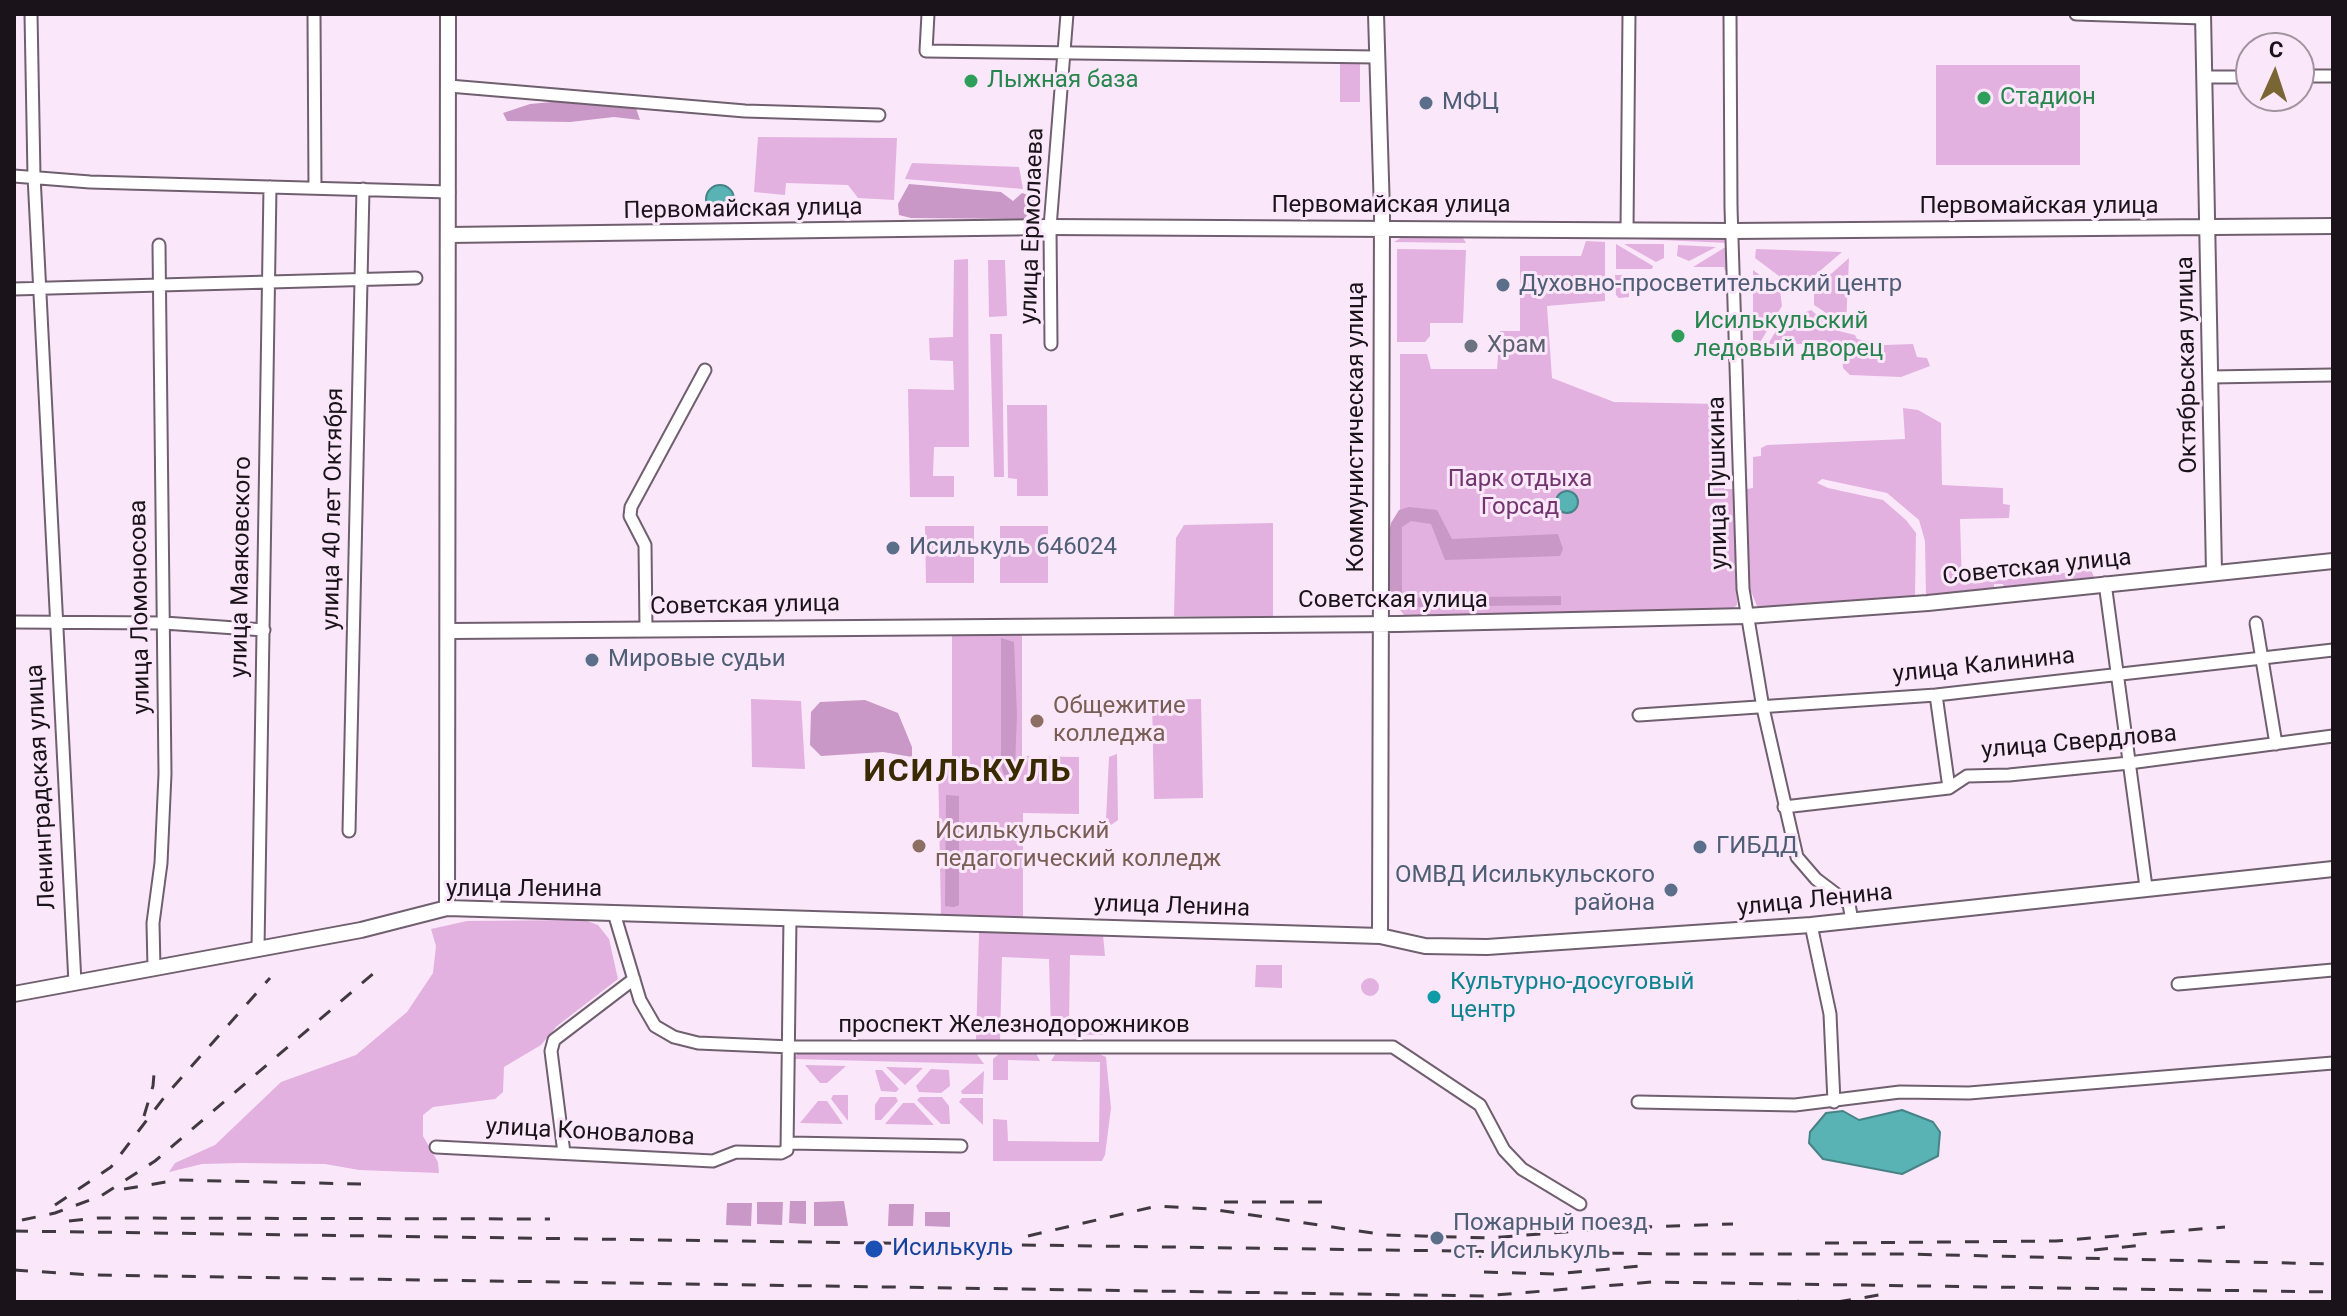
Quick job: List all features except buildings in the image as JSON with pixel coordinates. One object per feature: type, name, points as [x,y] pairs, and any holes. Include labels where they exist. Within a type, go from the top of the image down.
[{"type":"street","name":"Ленинградская улица","points":[[31,14],[39,287],[75,983]]},
{"type":"street","points":[[314,14],[315,188]]},
{"type":"street","points":[[447,908],[450,631],[448,14]]},
{"type":"street","points":[[928,14],[926,51],[1376,57]]},
{"type":"street","name":"улица Ермолаева","points":[[1051,344],[1050,227],[1067,14]]},
{"type":"street","name":"Коммунистическая улица","points":[[1376,14],[1381,226],[1380,936]]},
{"type":"street","points":[[1627,230],[1629,14]]},
{"type":"street","name":"улица Пушкина","points":[[1730,14],[1741,536],[1747,616],[1763,708],[1797,857],[1816,879],[1849,904],[1852,921]]},
{"type":"street","points":[[2076,14],[2203,16]]},
{"type":"street","name":"Октябрьская улица","points":[[2203,16],[2214,572]]},
{"type":"street","points":[[2204,77],[2235,77]]},
{"type":"street","points":[[449,86],[745,111],[879,115]]},
{"type":"street","points":[[14,176],[90,182],[449,192]]},
{"type":"street","name":"улица Маяковского","points":[[258,949],[270,187]]},
{"type":"street","name":"улица 40 лет Октября","points":[[349,831],[363,189]]},
{"type":"street","name":"Первомайская улица","points":[[449,235],[1050,227],[1381,226],[1733,231],[2333,226]]},
{"type":"street","name":"улица Ломоносова","points":[[154,968],[153,923],[161,863],[165,774],[159,245]]},
{"type":"street","points":[[14,289],[416,278]]},
{"type":"street","points":[[646,629],[645,545],[630,516],[631,507],[705,370]]},
{"type":"street","points":[[2210,377],[2333,375]]},
{"type":"street","name":"Советская улица","points":[[450,631],[1379,624],[1747,616],[1928,603],[2333,561]]},
{"type":"street","points":[[2105,583],[2146,887]]},
{"type":"street","points":[[14,622],[164,623],[264,630]]},
{"type":"street","points":[[2256,623],[2276,744]]},
{"type":"street","name":"улица Калинина","points":[[1639,715],[1936,695],[2333,650]]},
{"type":"street","points":[[1936,695],[1949,788]]},
{"type":"street","name":"улица Свердлова","points":[[1784,807],[1949,788],[1967,776],[2129,763],[2333,736]]},
{"type":"street","name":"улица Ленина","points":[[14,994],[375,927],[447,908],[1380,936],[1425,946],[1487,947],[1811,925],[2333,869]]},
{"type":"street","name":"проспект Железнодорожников","points":[[614,913],[640,1000],[655,1026],[674,1037],[698,1043],[789,1047],[1048,1049],[1385,1046],[1407,1052],[1480,1105],[1504,1150],[1522,1169],[1580,1204]]},
{"type":"street","points":[[787,1146],[790,918]]},
{"type":"street","points":[[1811,925],[1830,1014],[1834,1102]]},
{"type":"street","points":[[2178,984],[2333,970]]},
{"type":"street","points":[[564,1153],[551,1051],[554,1040],[634,979]]},
{"type":"street","points":[[1638,1102],[1834,1102],[1900,1092],[1969,1093],[2333,1063]]},
{"type":"street","name":"улица Коновалова","points":[[436,1147],[713,1161],[736,1152],[781,1153],[787,1146],[961,1146]]},
{"type":"green space","points":[[1340,64],[1360,64],[1360,102],[1340,102]]},
{"type":"green space","points":[[1936,65],[2080,65],[2080,165],[1936,165]]},
{"type":"green space","points":[[758,137],[897,138],[894,200],[858,198],[848,185],[786,183],[785,195],[754,192]]},
{"type":"green space","points":[[912,163],[1019,167],[1023,189],[905,179]]},
{"type":"green space","points":[[1614,234],[1722,235],[1729,243],[1614,238]]},
{"type":"green space","points":[[1461,235],[1466,243],[1394,242],[1404,236]]},
{"type":"green space","name":"Парк отдыха Горсад","points":[[1586,241],[1605,242],[1605,301],[1547,306],[1552,378],[1614,402],[1721,404],[1724,489],[1734,489],[1737,605],[1732,609],[1405,616],[1400,610],[1400,354],[1427,354],[1431,369],[1497,369],[1500,331],[1520,331],[1520,256],[1581,256]]},
{"type":"green space","points":[[1616,244],[1653,266],[1652,269],[1616,269]]},
{"type":"green space","points":[[1624,244],[1664,244],[1664,258],[1656,262]]},
{"type":"green space","points":[[1678,245],[1716,247],[1689,261],[1677,256]]},
{"type":"green space","points":[[1724,248],[1730,248],[1731,271],[1725,271],[1724,267],[1693,267]]},
{"type":"green space","points":[[1397,249],[1466,250],[1463,323],[1430,323],[1430,336],[1425,342],[1397,342]]},
{"type":"green space","points":[[1756,249],[1842,252],[1807,282],[1800,279],[1787,282],[1755,258]]},
{"type":"green space","points":[[1849,258],[1846,326],[1814,305],[1814,289]]},
{"type":"green space","points":[[968,259],[969,447],[934,447],[933,476],[954,476],[954,497],[910,497],[908,389],[954,390],[953,361],[930,360],[929,338],[953,337],[954,260]]},
{"type":"green space","points":[[988,260],[1005,260],[1007,316],[989,317]]},
{"type":"green space","points":[[1753,270],[1780,290],[1782,306],[1759,344],[1753,344]]},
{"type":"green space","points":[[1615,275],[1629,275],[1629,297],[1619,298],[1616,295]]},
{"type":"green space","points":[[1811,310],[1835,330],[1855,335],[1857,339],[1885,345],[1913,344],[1917,357],[1927,358],[1930,366],[1901,377],[1850,375],[1843,368],[1841,344],[1768,344],[1787,313],[1799,315]]},
{"type":"green space","points":[[990,334],[1002,334],[1004,477],[994,477]]},
{"type":"green space","points":[[1007,405],[1047,405],[1048,496],[1017,496],[1017,479],[1008,478]]},
{"type":"green space","points":[[1903,408],[1918,410],[1941,423],[1942,485],[2003,488],[2003,504],[2010,505],[2009,518],[1960,519],[1962,584],[2091,570],[2094,577],[2004,588],[2003,584],[1994,584],[1994,588],[1926,597],[1925,541],[1919,520],[1887,493],[1822,479],[1817,483],[1828,488],[1883,500],[1906,520],[1916,533],[1915,596],[1763,609],[1757,606],[1748,584],[1747,489],[1753,488],[1753,457],[1761,456],[1761,448],[1767,445],[1905,439]]},
{"type":"green space","points":[[1273,523],[1273,617],[1174,616],[1176,538],[1184,525]]},
{"type":"green space","points":[[925,526],[974,526],[974,583],[926,583]]},
{"type":"green space","points":[[1000,526],[1048,526],[1048,583],[1000,583]]},
{"type":"green space","points":[[1022,633],[1022,756],[1079,757],[1079,814],[1023,813],[1023,920],[941,916],[938,762],[952,762],[952,634]]},
{"type":"green space","points":[[751,699],[801,701],[805,769],[752,767]]},
{"type":"green space","points":[[1201,699],[1203,798],[1154,799],[1152,700]]},
{"type":"green space","points":[[1117,754],[1118,820],[1111,825],[1106,820],[1109,757]]},
{"type":"green space","points":[[584,920],[598,925],[609,939],[618,979],[557,1026],[541,1045],[504,1067],[503,1092],[495,1099],[433,1107],[423,1115],[423,1136],[438,1162],[439,1173],[359,1170],[325,1164],[241,1163],[202,1164],[169,1172],[175,1163],[215,1145],[281,1082],[356,1055],[407,1012],[433,973],[436,946],[431,929],[467,921]]},
{"type":"green space","points":[[979,932],[1103,935],[1105,956],[1070,955],[1069,1027],[1107,1027],[1105,1035],[1051,1034],[1049,959],[1002,957],[1000,1042],[976,1042]]},
{"type":"green space","points":[[1256,965],[1282,965],[1282,988],[1255,987]]},
{"type":"green space","points":[[1366,978],[1374,978],[1379,987],[1377,994],[1366,996],[1361,991],[1361,983]]},
{"type":"green space","points":[[800,1050],[976,1053],[984,1064],[794,1059]]},
{"type":"green space","points":[[1000,1053],[1036,1053],[1040,1061],[1008,1060],[1008,1080],[993,1080],[993,1059]]},
{"type":"green space","points":[[1056,1053],[1097,1053],[1106,1057],[1111,1108],[1102,1161],[993,1161],[993,1119],[1007,1120],[1008,1141],[1099,1142],[1100,1062],[1051,1061]]},
{"type":"green space","points":[[805,1065],[846,1066],[827,1083],[820,1083]]},
{"type":"green space","points":[[886,1067],[923,1068],[905,1085]]},
{"type":"green space","points":[[931,1069],[949,1070],[950,1086],[941,1093],[919,1092],[916,1086]]},
{"type":"green space","points":[[875,1070],[882,1070],[899,1089],[896,1092],[881,1091]]},
{"type":"green space","points":[[984,1071],[983,1094],[962,1094],[961,1091]]},
{"type":"green space","points":[[833,1095],[848,1095],[848,1121],[831,1099]]},
{"type":"green space","points":[[880,1097],[896,1097],[898,1101],[881,1120],[875,1120],[875,1105]]},
{"type":"green space","points":[[920,1097],[942,1097],[949,1106],[950,1124],[941,1124],[917,1100]]},
{"type":"green space","points":[[962,1098],[983,1098],[983,1125],[959,1102]]},
{"type":"green space","points":[[818,1101],[827,1101],[843,1124],[800,1123]]},
{"type":"green space","points":[[903,1103],[914,1103],[934,1125],[885,1124]]},
{"type":"shaded area","points":[[563,101],[636,108],[640,120],[614,117],[570,122],[507,121],[503,113],[530,104]]},
{"type":"shaded area","points":[[909,184],[1001,192],[1013,201],[1022,193],[1034,197],[1031,211],[1024,219],[911,218],[899,215],[898,204]]},
{"type":"shaded area","points":[[720,185],[730,189],[734,199],[730,209],[720,213],[710,209],[706,199],[710,189]]},
{"type":"shaded area","points":[[1567,491],[1575,494],[1578,502],[1575,510],[1567,513],[1559,510],[1556,502],[1559,494]]},
{"type":"shaded area","points":[[1409,507],[1437,510],[1452,539],[1558,534],[1563,549],[1560,556],[1445,560],[1431,524],[1411,521],[1402,527],[1402,598],[1561,596],[1561,605],[1399,607],[1391,599],[1387,585],[1387,542],[1391,523],[1399,510]]},
{"type":"shaded area","points":[[1001,638],[1014,642],[1017,715],[1015,766],[1011,774],[1004,775],[1001,766]]},
{"type":"shaded area","points":[[865,700],[898,713],[912,747],[912,757],[883,752],[821,756],[810,745],[811,712],[820,702]]},
{"type":"shaded area","points":[[946,795],[959,796],[959,905],[954,907],[945,906]]},
{"type":"shaded area","points":[[1902,1110],[1933,1122],[1940,1132],[1938,1156],[1902,1174],[1823,1159],[1809,1143],[1810,1132],[1826,1113],[1843,1111],[1859,1120]]},
{"type":"shaded area","points":[[790,1201],[806,1201],[806,1224],[789,1223]]},
{"type":"shaded area","points":[[844,1201],[848,1226],[814,1226],[814,1202]]},
{"type":"shaded area","points":[[757,1202],[783,1202],[782,1225],[757,1224]]},
{"type":"shaded area","points":[[727,1203],[752,1203],[751,1226],[726,1225]]},
{"type":"shaded area","points":[[889,1204],[914,1204],[913,1226],[888,1226]]},
{"type":"shaded area","points":[[925,1212],[950,1212],[950,1227],[925,1226]]},
{"type":"railway","points":[[22,1220],[55,1213],[101,1196],[155,1161],[375,972]]},
{"type":"railway","points":[[55,1205],[111,1167],[166,1095],[270,978]]},
{"type":"railway","points":[[144,1116],[153,1086],[155,1062]]},
{"type":"railway","points":[[124,1189],[178,1180],[361,1184]]},
{"type":"railway","points":[[1224,1202],[1328,1202]]},
{"type":"railway","points":[[1028,1236],[1157,1206],[1211,1209],[1386,1235],[1490,1238],[1614,1228],[1733,1224]]},
{"type":"railway","points":[[69,1221],[98,1218],[550,1219]]},
{"type":"railway","points":[[1825,1243],[2056,1241],[2225,1227]]},
{"type":"railway","points":[[14,1231],[1672,1254],[1905,1254],[2333,1264]]},
{"type":"railway","points":[[2094,1250],[2143,1245]]},
{"type":"railway","points":[[1484,1272],[1556,1274],[1640,1266]]},
{"type":"railway","points":[[14,1270],[93,1275],[1484,1296],[1652,1282],[2333,1292]]},
{"type":"railway","points":[[1837,1302],[1885,1294]]},
{"type":"place","name":"Лыжная база","points":[[971,81]]},
{"type":"place","name":"Стадион","points":[[1984,98]]},
{"type":"place","name":"МФЦ","points":[[1426,103]]},
{"type":"place","name":"Духовно-просветительский центр","points":[[1503,285]]},
{"type":"place","name":"Исилькульский ледовый дворец","points":[[1678,336]]},
{"type":"place","name":"Храм","points":[[1471,346]]},
{"type":"place","name":"Исилькуль 646024","points":[[893,548]]},
{"type":"place","name":"Мировые судьи","points":[[592,660]]},
{"type":"place","name":"Общежитие колледжа","points":[[1037,721]]},
{"type":"place","name":"Исилькульский педагогический колледж","points":[[919,846]]},
{"type":"place","name":"ГИБДД","points":[[1700,847]]},
{"type":"place","name":"ОМВД Исилькульского района","points":[[1671,890]]},
{"type":"place","name":"Культурно-досуговый центр","points":[[1434,997]]},
{"type":"place","name":"Пожарный поезд ст. Исилькуль","points":[[1437,1238]]},
{"type":"place","name":"Исилькуль","points":[[874,1249]]},
{"type":"district","name":"ИСИЛЬКУЛЬ","points":[[968,773]]}]
